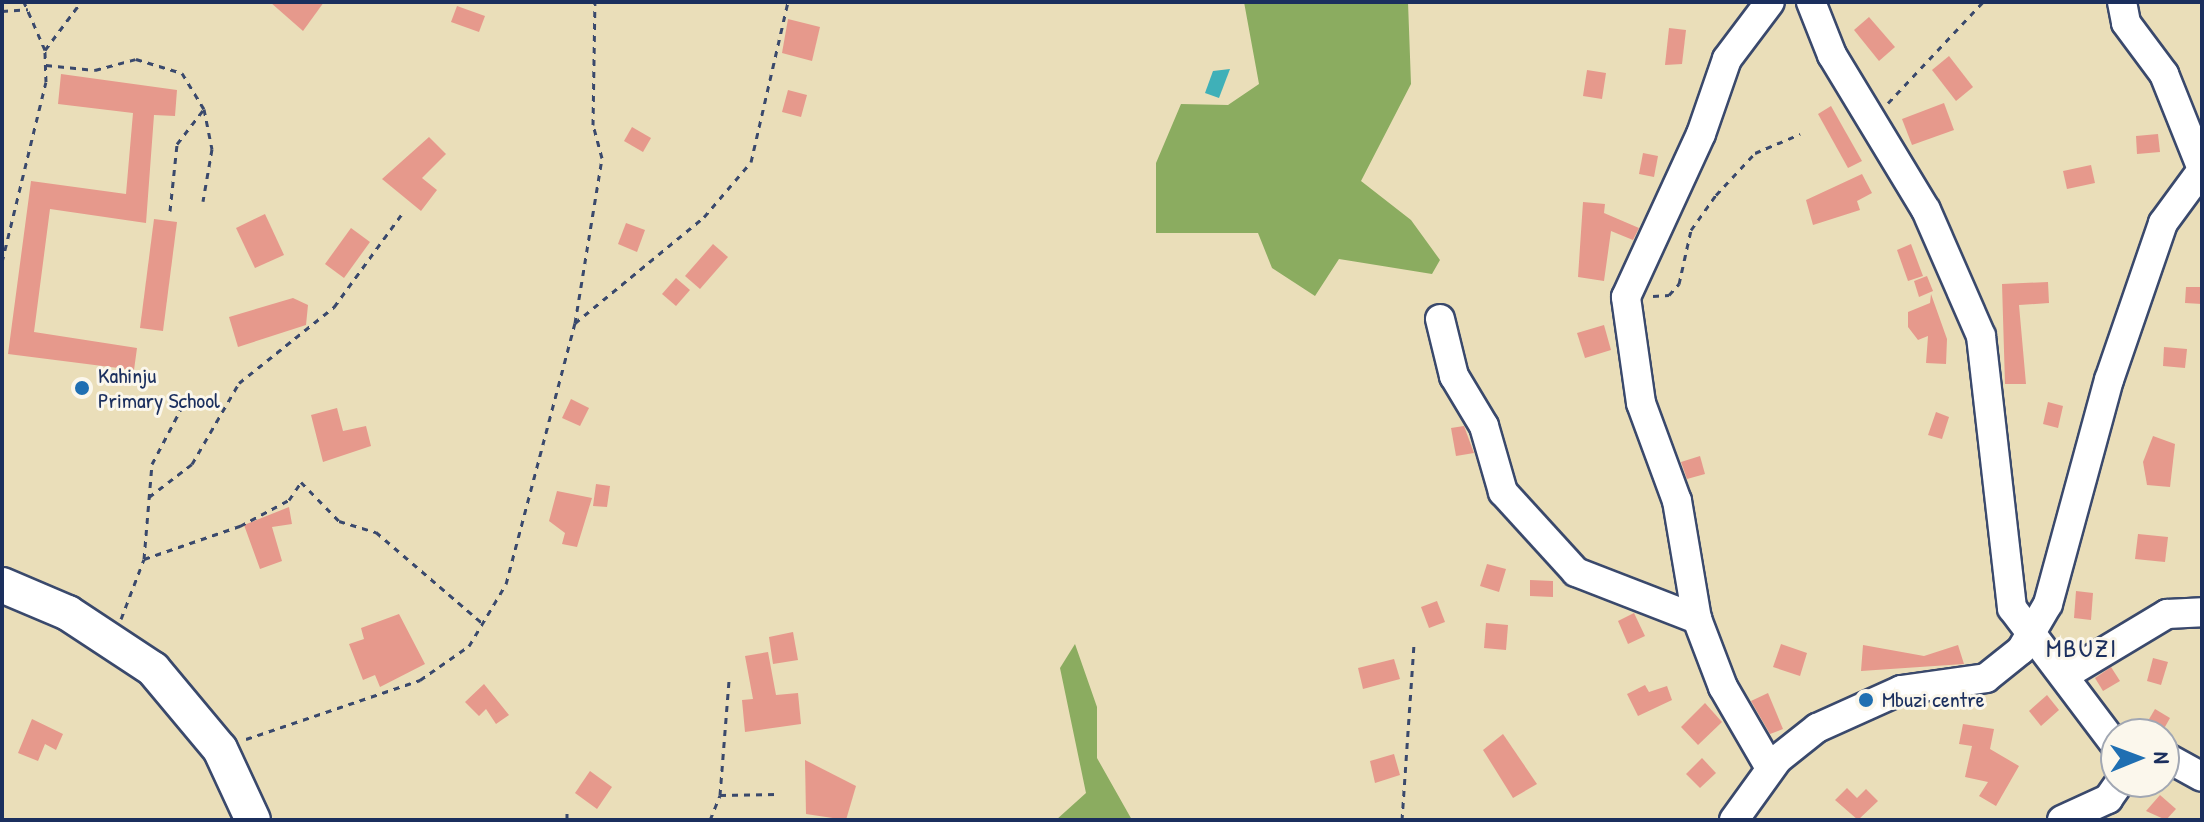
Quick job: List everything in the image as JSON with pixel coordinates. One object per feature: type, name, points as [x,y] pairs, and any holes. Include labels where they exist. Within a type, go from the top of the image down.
[{"type":"main road","points":[[2,585],[104,635],[153,669],[220,749],[253,820]]},
{"type":"street","points":[[1770,2],[1727,59],[1701,134],[1626,297],[1641,403],[1677,501],[1697,619],[1723,687],[1770,768]]},
{"type":"street","points":[[1811,2],[1832,55],[1926,210],[1981,336],[1999,465],[2003,574],[2012,608],[2034,631],[2100,722]]},
{"type":"street","points":[[1734,820],[1770,768],[1817,728],[1901,690],[1986,678],[2034,631],[2134,302],[2163,223],[2202,169],[2164,74],[2126,23],[2122,2]]},
{"type":"street","points":[[1440,319],[1454,376],[1484,426],[1503,492],[1576,572],[1697,619]]},
{"type":"street","points":[[2067,674],[2167,614],[2202,612]]},
{"type":"street","points":[[2180,765],[2202,777]]},
{"type":"street","points":[[2062,820],[2109,798]]},
{"type":"path","points":[[2,262],[46,65],[45,50],[24,2]]},
{"type":"path","points":[[45,50],[81,2]]},
{"type":"path","points":[[220,749],[420,680],[469,646],[506,584],[575,323],[602,158],[593,125],[595,2]]},
{"type":"path","points":[[575,323],[704,217],[751,162],[788,2]]},
{"type":"path","points":[[1874,122],[1936,45],[1983,2]]},
{"type":"path","points":[[2,11],[28,9]]},
{"type":"path","points":[[46,65],[95,70],[136,59],[182,73],[204,109],[212,149],[203,201]]},
{"type":"path","points":[[170,211],[177,144],[204,109]]},
{"type":"path","points":[[1626,297],[1669,295],[1679,284],[1691,230],[1716,195],[1755,153],[1800,134]]},
{"type":"path","points":[[149,497],[192,464],[239,383],[334,307],[404,211]]},
{"type":"path","points":[[104,635],[124,615],[144,559],[152,464],[183,405]]},
{"type":"path","points":[[144,559],[240,526],[289,500],[301,482],[339,521],[376,532],[483,624]]},
{"type":"path","points":[[1402,820],[1414,645]]},
{"type":"path","points":[[710,820],[720,795],[729,681]]},
{"type":"path","points":[[720,795],[777,794]]},
{"type":"path","points":[[567,813],[567,820]]},
{"type":"green space","points":[[1244,2],[1408,2],[1411,84],[1361,181],[1411,220],[1440,260],[1432,274],[1339,259],[1315,296],[1272,268],[1258,233],[1156,233],[1156,163],[1181,104],[1228,105],[1259,84]]},
{"type":"green space","points":[[1075,644],[1097,707],[1097,758],[1132,820],[1056,820],[1086,793],[1060,668]]},
{"type":"water","points":[[1230,69],[1219,98],[1205,93],[1213,71]]},
{"type":"building","points":[[270,2],[324,2],[303,31]]},
{"type":"building","points":[[457,6],[485,16],[479,32],[451,22]]},
{"type":"building","points":[[1869,17],[1895,47],[1879,61],[1854,30]]},
{"type":"building","points":[[788,19],[820,27],[812,61],[782,53]]},
{"type":"building","points":[[1669,28],[1686,30],[1682,64],[1665,65]]},
{"type":"building","points":[[1949,56],[1973,87],[1956,101],[1932,70]]},
{"type":"building","points":[[1587,70],[1606,73],[1602,99],[1583,96]]},
{"type":"building","points":[[61,74],[177,90],[175,116],[154,115],[146,223],[50,209],[34,332],[137,348],[134,370],[8,354],[31,181],[126,194],[133,113],[58,104]]},
{"type":"building","points":[[788,90],[807,95],[801,117],[782,112]]},
{"type":"building","points":[[1944,103],[1954,130],[1912,145],[1902,119]]},
{"type":"building","points":[[1831,106],[1862,161],[1848,168],[1818,114]]},
{"type":"building","points":[[632,127],[651,138],[643,152],[624,141]]},
{"type":"building","points":[[2158,134],[2160,152],[2137,154],[2136,136]]},
{"type":"building","points":[[429,137],[446,154],[422,178],[437,190],[421,211],[382,179]]},
{"type":"building","points":[[1643,153],[1658,156],[1654,177],[1639,174]]},
{"type":"building","points":[[2091,165],[2095,183],[2067,189],[2063,171]]},
{"type":"building","points":[[1862,174],[1872,193],[1857,201],[1860,210],[1813,225],[1806,200]]},
{"type":"building","points":[[1583,202],[1605,204],[1604,213],[1639,228],[1633,240],[1611,231],[1604,281],[1578,277]]},
{"type":"building","points":[[265,214],[284,255],[255,268],[236,228]]},
{"type":"building","points":[[154,219],[177,222],[163,331],[140,328]]},
{"type":"building","points":[[626,223],[645,230],[637,252],[618,244]]},
{"type":"building","points":[[351,228],[370,242],[344,278],[325,264]]},
{"type":"building","points":[[713,244],[728,257],[700,289],[685,276]]},
{"type":"building","points":[[1911,244],[1923,276],[1908,281],[1897,250]]},
{"type":"building","points":[[1927,276],[1933,291],[1919,297],[1914,281]]},
{"type":"building","points":[[676,278],[690,290],[676,306],[662,294]]},
{"type":"building","points":[[2048,282],[2049,303],[2019,305],[2026,384],[2005,384],[2002,284]]},
{"type":"building","points":[[2186,287],[2202,287],[2202,304],[2185,303]]},
{"type":"building","points":[[1931,294],[1947,339],[1946,364],[1926,363],[1928,336],[1918,340],[1908,327],[1908,312],[1930,303]]},
{"type":"building","points":[[293,298],[308,305],[306,325],[238,347],[229,317]]},
{"type":"building","points":[[1604,325],[1611,350],[1585,358],[1577,333]]},
{"type":"building","points":[[2164,347],[2187,349],[2185,368],[2163,366]]},
{"type":"building","points":[[571,399],[589,408],[580,426],[562,418]]},
{"type":"building","points":[[2048,402],[2063,406],[2058,428],[2043,424]]},
{"type":"building","points":[[337,408],[343,431],[366,426],[371,446],[323,462],[311,415]]},
{"type":"building","points":[[1936,412],[1949,417],[1942,439],[1928,435]]},
{"type":"building","points":[[1464,426],[1474,453],[1456,456],[1451,428]]},
{"type":"building","points":[[2153,436],[2175,444],[2170,487],[2147,485],[2143,462]]},
{"type":"building","points":[[1700,456],[1705,474],[1687,479],[1681,462]]},
{"type":"building","points":[[596,484],[610,486],[607,507],[593,506]]},
{"type":"building","points":[[557,491],[592,498],[577,547],[562,544],[565,533],[549,521]]},
{"type":"building","points":[[289,507],[292,524],[272,527],[282,561],[260,569],[244,525]]},
{"type":"building","points":[[2138,534],[2168,537],[2165,562],[2135,559]]},
{"type":"building","points":[[1487,564],[1506,569],[1499,592],[1480,586]]},
{"type":"building","points":[[1530,580],[1553,581],[1553,597],[1530,596]]},
{"type":"building","points":[[2076,591],[2093,593],[2091,620],[2074,618]]},
{"type":"building","points":[[1437,601],[1445,622],[1429,628],[1421,607]]},
{"type":"building","points":[[1634,613],[1645,636],[1628,644],[1618,621]]},
{"type":"building","points":[[399,614],[425,664],[380,687],[375,675],[363,680],[349,644],[364,639],[361,628]]},
{"type":"building","points":[[1486,623],[1508,625],[1506,650],[1484,648]]},
{"type":"building","points":[[793,632],[798,660],[773,664],[769,637]]},
{"type":"building","points":[[1781,644],[1807,653],[1800,676],[1773,667]]},
{"type":"building","points":[[1863,645],[1924,656],[1958,645],[1964,664],[1861,671]]},
{"type":"building","points":[[768,652],[776,695],[798,693],[801,724],[745,732],[742,700],[753,699],[745,656]]},
{"type":"building","points":[[2153,658],[2168,662],[2161,685],[2147,681]]},
{"type":"building","points":[[1394,659],[1400,679],[1363,689],[1358,668]]},
{"type":"building","points":[[2111,667],[2120,681],[2103,691],[2095,678]]},
{"type":"building","points":[[484,684],[509,715],[496,724],[486,709],[479,716],[465,702]]},
{"type":"building","points":[[1645,685],[1649,692],[1667,686],[1672,700],[1638,716],[1627,694]]},
{"type":"building","points":[[1768,693],[1783,729],[1770,734],[1751,701]]},
{"type":"building","points":[[2047,695],[2059,710],[2041,726],[2029,711]]},
{"type":"building","points":[[1705,703],[1722,722],[1698,745],[1681,727]]},
{"type":"building","points":[[2155,709],[2170,718],[2150,718]]},
{"type":"building","points":[[32,719],[63,734],[56,750],[45,744],[38,761],[18,753]]},
{"type":"building","points":[[1963,724],[1994,729],[1990,749],[2019,766],[1996,806],[1979,796],[1988,782],[1965,777],[1972,746],[1959,744]]},
{"type":"building","points":[[1503,734],[1537,784],[1513,798],[1483,750]]},
{"type":"building","points":[[1394,754],[1400,775],[1375,783],[1370,761]]},
{"type":"building","points":[[1702,758],[1716,773],[1700,788],[1686,774]]},
{"type":"building","points":[[805,760],[856,786],[846,820],[806,814]]},
{"type":"building","points":[[590,771],[612,787],[597,809],[575,793]]},
{"type":"building","points":[[1847,788],[1857,798],[1866,789],[1878,801],[1858,820],[1835,800]]},
{"type":"building","points":[[2157,798],[2163,798],[2176,809],[2166,820],[2146,811]]},
{"type":"place","name":"Kahinju Primary School","points":[[82,388]]},
{"type":"place","name":"Mbuzi centre","points":[[1866,700]]},
{"type":"district","name":"MBUZI","points":[[2082,648]]}]
